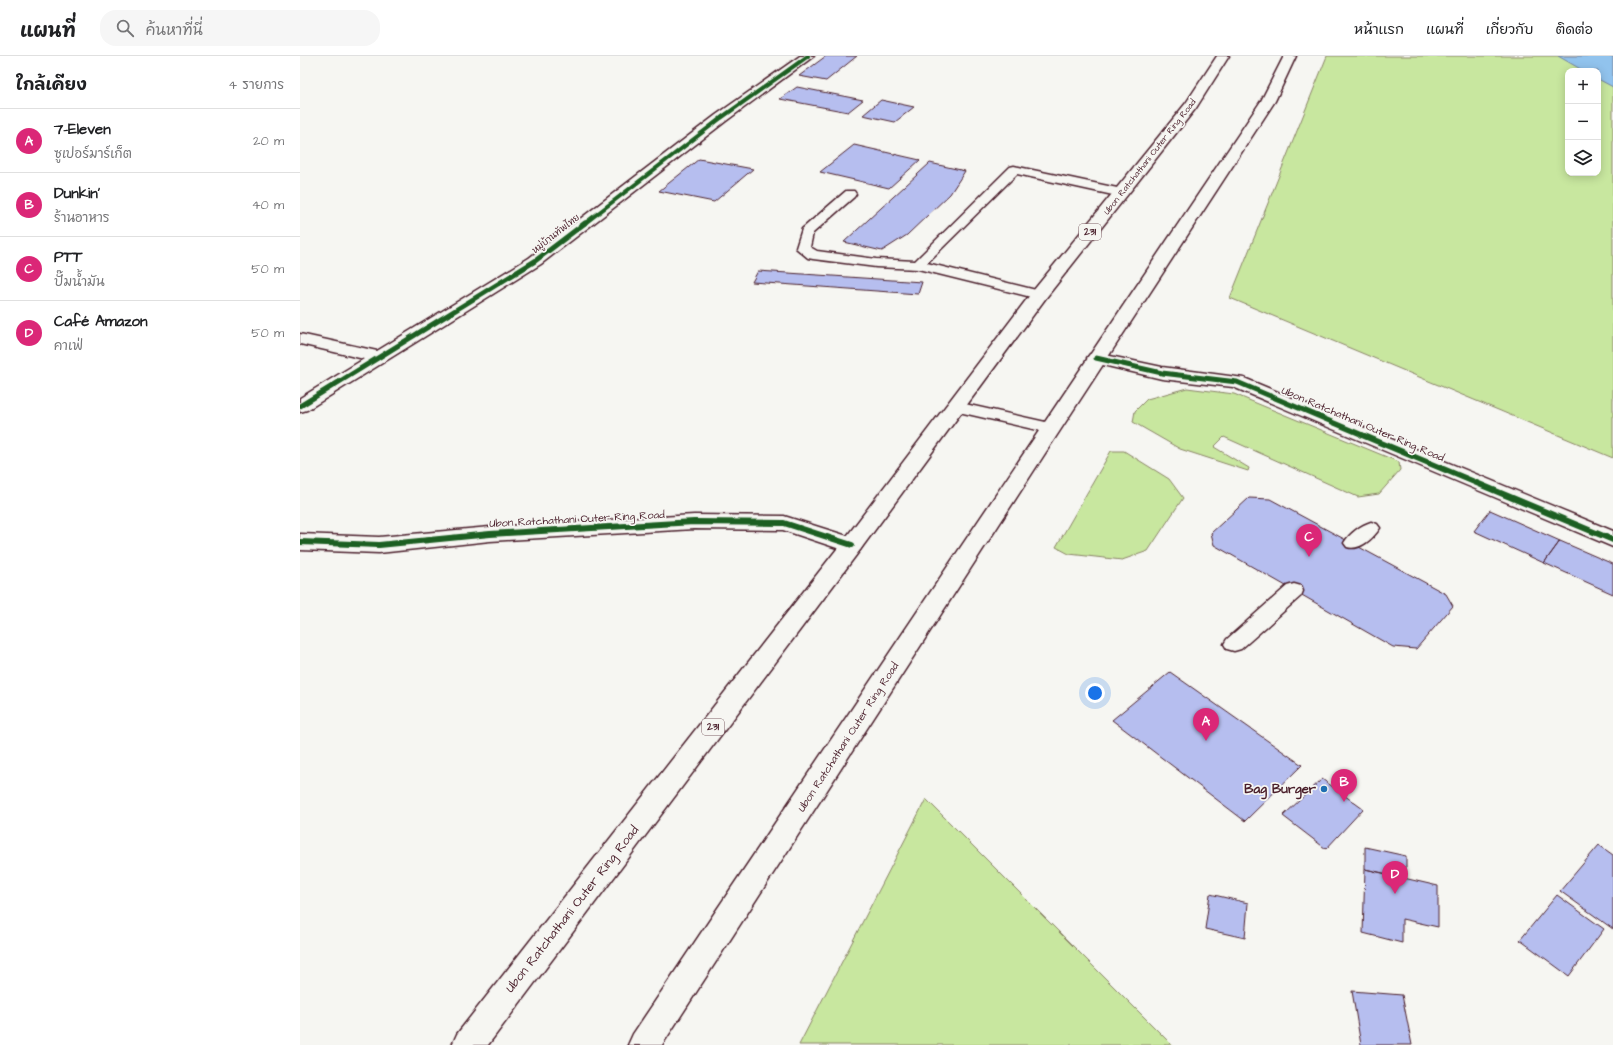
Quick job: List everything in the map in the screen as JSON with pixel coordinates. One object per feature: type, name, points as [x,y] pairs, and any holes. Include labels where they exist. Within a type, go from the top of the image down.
[{"type":"main road","name":"หมู่บ้านทัพไทย","points":[[300,406],[535,262],[721,118],[808,56]]},
{"type":"main road","name":"Ubon Ratchathani Outer Ring Road","points":[[468,1045],[852,545],[1039,295],[1191,105],[1223,56]]},
{"type":"main road","name":"Ubon Ratchathani Outer Ring Road","points":[[644,1045],[1096,358],[1268,101],[1290,56]]},
{"type":"main road","points":[[300,339],[380,357]]},
{"type":"main road","name":"Ubon Ratchathani Outer Ring Road","points":[[1096,358],[1162,373],[1237,382],[1613,540]]},
{"type":"main road","name":"Ubon Ratchathani Outer Ring Road","points":[[300,542],[379,545],[490,534],[694,522],[784,523],[852,545]]},
{"type":"lane","points":[[918,265],[1014,170],[1122,193]]},
{"type":"lane","points":[[850,194],[807,232],[803,248],[813,255],[876,263],[918,265],[1039,295]]},
{"type":"lane","points":[[956,407],[1050,428]]},
{"type":"lane","points":[[1353,543],[1371,528]]},
{"type":"lane","points":[[1234,644],[1294,591]]},
{"type":"green space","points":[[1327,56],[1613,56],[1613,458],[1230,298]]},
{"type":"green space","points":[[1187,388],[1234,394],[1399,462],[1400,470],[1379,494],[1358,497],[1224,437],[1214,447],[1249,468],[1248,471],[1180,449],[1133,422],[1135,411],[1147,399]]},
{"type":"green space","points":[[1111,451],[1124,451],[1169,479],[1183,498],[1148,551],[1122,560],[1069,554],[1056,547]]},
{"type":"green space","points":[[926,799],[1172,1045],[799,1045]]},
{"type":"water","points":[[1558,56],[1613,56],[1613,87],[1601,81],[1601,68],[1579,68]]},
{"type":"building","points":[[826,56],[857,56],[826,81],[799,76]]},
{"type":"building","points":[[797,87],[863,100],[848,112],[780,99]]},
{"type":"building","points":[[881,100],[914,107],[895,122],[863,115]]},
{"type":"building","points":[[854,145],[920,160],[889,188],[820,172]]},
{"type":"building","points":[[699,159],[753,169],[714,202],[659,191]]},
{"type":"building","points":[[930,163],[965,171],[950,194],[907,235],[882,251],[844,242]]},
{"type":"building","points":[[758,271],[922,282],[918,294],[752,282]]},
{"type":"building","points":[[1249,498],[1270,499],[1446,594],[1453,606],[1416,649],[1393,647],[1214,545],[1211,533]]},
{"type":"building","points":[[1490,510],[1560,541],[1544,563],[1474,531]]},
{"type":"building","points":[[1560,541],[1613,564],[1613,594],[1544,563]]},
{"type":"building","points":[[1170,672],[1302,765],[1245,821],[1112,720]]},
{"type":"building","points":[[1322,779],[1363,809],[1326,849],[1283,816]]},
{"type":"building","points":[[1599,845],[1613,855],[1613,929],[1560,891]]},
{"type":"building","points":[[1365,847],[1406,856],[1406,878],[1365,869]]},
{"type":"building","points":[[1365,869],[1438,886],[1438,927],[1402,919],[1402,943],[1363,933]]},
{"type":"building","points":[[1210,894],[1248,903],[1245,938],[1205,929]]},
{"type":"building","points":[[1557,895],[1604,929],[1569,976],[1520,940]]},
{"type":"building","points":[[1352,991],[1402,995],[1412,1045],[1361,1045]]},
{"type":"cycle path","points":[[300,406],[535,261],[721,118],[808,56]]},
{"type":"cycle path","points":[[1096,358],[1162,373],[1237,382],[1613,540]]},
{"type":"cycle path","points":[[300,542],[379,545],[490,534],[694,522],[784,523],[852,545]]},
{"type":"place","name":"PTT","points":[[1309,557]]},
{"type":"place","name":"7-Eleven","points":[[1206,741]]},
{"type":"place","name":"Bag Burger","points":[[1324,789]]},
{"type":"place","name":"Dunkin'","points":[[1344,802]]},
{"type":"place","name":"Café Amazon","points":[[1395,894]]}]
